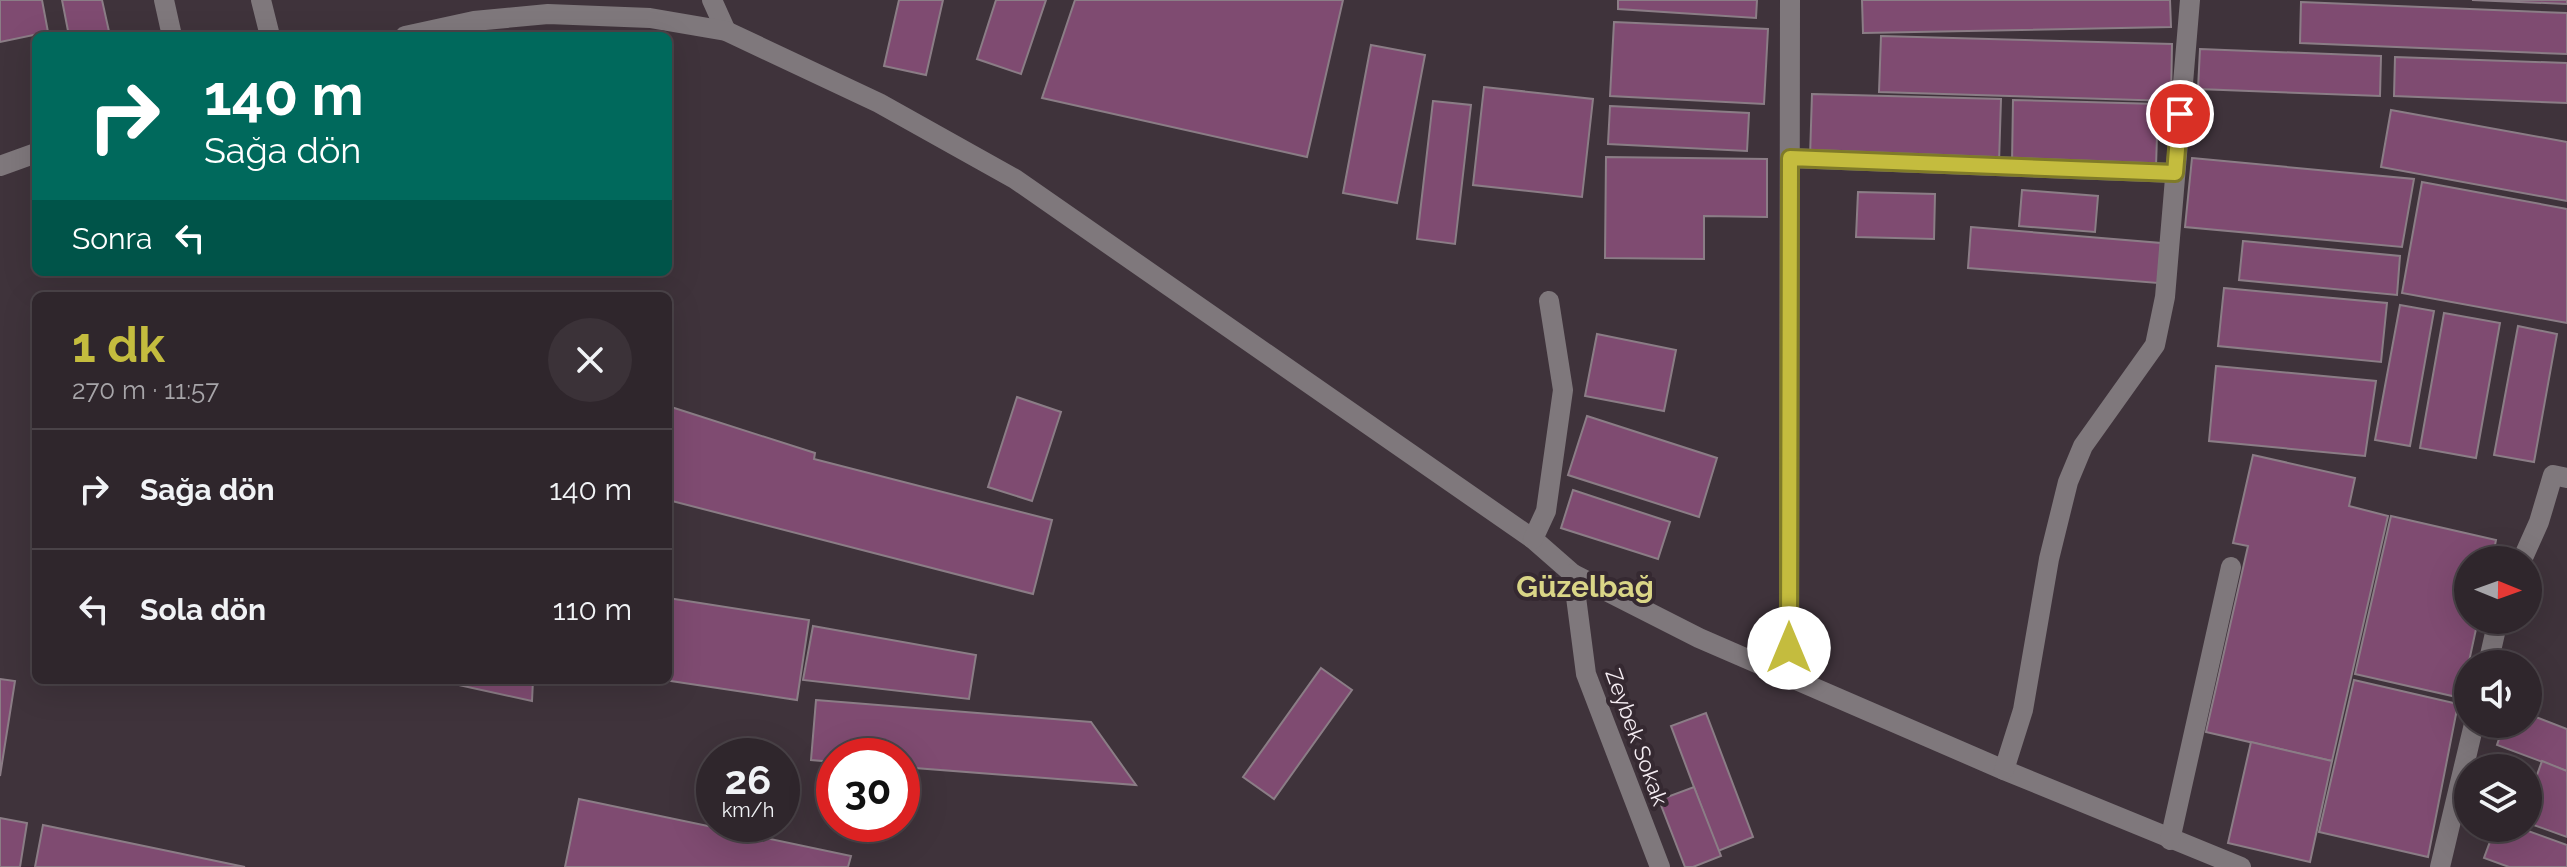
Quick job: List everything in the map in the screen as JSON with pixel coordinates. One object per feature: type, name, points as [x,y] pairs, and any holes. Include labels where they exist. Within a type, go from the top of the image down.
[{"type":"street","points":[[164,0],[171,32]]},
{"type":"street","points":[[261,0],[269,32]]},
{"type":"street","points":[[712,0],[726,31]]},
{"type":"street","points":[[1789,679],[1790,0]]},
{"type":"street","points":[[2004,770],[2023,710],[2049,559],[2068,482],[2083,446],[2155,345],[2165,297],[2190,0]]},
{"type":"street","points":[[423,32],[474,21],[548,14],[650,18],[726,31],[879,103],[1015,179],[1533,539],[1573,574],[1699,638],[1789,679],[2170,840],[2237,865],[2258,867]]},
{"type":"street","points":[[0,166],[32,154]]},
{"type":"street","points":[[1790,158],[2175,173]]},
{"type":"street","points":[[1533,539],[1546,511],[1563,390],[1549,301]]},
{"type":"street","points":[[2528,546],[2553,475],[2567,478]]},
{"type":"street","points":[[2170,840],[2231,567]]},
{"type":"street","name":"Zeybek Sokak","points":[[1573,574],[1586,674],[1660,867]]},
{"type":"street","points":[[2440,867],[2471,738]]},
{"type":"building","points":[[0,0],[42,0],[48,32],[32,32],[32,35],[0,42]]},
{"type":"building","points":[[62,0],[102,0],[109,32],[68,32]]},
{"type":"building","points":[[899,0],[943,0],[926,75],[884,66]]},
{"type":"building","points":[[996,0],[1046,0],[1021,74],[977,59]]},
{"type":"building","points":[[1075,0],[1343,0],[1307,157],[1042,98]]},
{"type":"building","points":[[1618,0],[1757,0],[1756,18],[1618,9]]},
{"type":"building","points":[[1862,0],[2170,0],[2171,27],[1863,33]]},
{"type":"building","points":[[2472,0],[2567,0],[2567,4]]},
{"type":"building","points":[[2301,2],[2567,13],[2567,54],[2300,43]]},
{"type":"building","points":[[1614,22],[1768,29],[1764,104],[1610,96]]},
{"type":"building","points":[[1881,36],[2172,44],[2171,101],[1879,92]]},
{"type":"building","points":[[1371,45],[1425,55],[1397,203],[1343,193]]},
{"type":"building","points":[[2200,49],[2381,56],[2380,96],[2198,89]]},
{"type":"building","points":[[2395,57],[2567,63],[2567,103],[2394,96]]},
{"type":"building","points":[[1484,87],[1593,99],[1582,197],[1473,185]]},
{"type":"building","points":[[1812,94],[2001,99],[1999,163],[1810,157]]},
{"type":"building","points":[[2013,100],[2158,104],[2156,167],[2012,163]]},
{"type":"building","points":[[1433,101],[1471,105],[1455,244],[1417,239]]},
{"type":"building","points":[[1610,106],[1749,113],[1747,151],[1608,144]]},
{"type":"building","points":[[2391,110],[2567,142],[2567,201],[2381,167]]},
{"type":"building","points":[[1606,157],[1767,159],[1767,217],[1704,216],[1704,259],[1605,258]]},
{"type":"building","points":[[2192,158],[2414,179],[2402,247],[2185,227]]},
{"type":"building","points":[[2422,182],[2567,209],[2567,323],[2402,293]]},
{"type":"building","points":[[2022,190],[2098,196],[2095,232],[2019,226]]},
{"type":"building","points":[[1858,192],[1935,194],[1934,239],[1856,237]]},
{"type":"building","points":[[1971,227],[2161,243],[2158,283],[1968,268]]},
{"type":"building","points":[[2243,241],[2400,256],[2397,295],[2239,280]]},
{"type":"building","points":[[2224,288],[2387,303],[2381,362],[2218,346]]},
{"type":"building","points":[[2400,305],[2434,311],[2410,446],[2375,440]]},
{"type":"building","points":[[2444,313],[2500,323],[2476,458],[2420,448]]},
{"type":"building","points":[[2518,326],[2557,334],[2534,462],[2494,455]]},
{"type":"building","points":[[1597,334],[1676,350],[1664,411],[1585,396]]},
{"type":"building","points":[[2216,366],[2376,381],[2365,456],[2209,441]]},
{"type":"building","points":[[1017,397],[1061,412],[1032,501],[988,487]]},
{"type":"building","points":[[672,407],[815,453],[814,459],[1052,520],[1033,594],[672,501]]},
{"type":"building","points":[[1587,416],[1717,458],[1699,517],[1568,475]]},
{"type":"building","points":[[2253,455],[2355,478],[2349,506],[2388,516],[2332,761],[2206,732],[2248,546],[2233,543]]},
{"type":"building","points":[[1573,490],[1670,522],[1658,559],[1561,528]]},
{"type":"building","points":[[2391,516],[2496,540],[2495,546],[2454,546],[2454,634],[2475,634],[2471,650],[2454,650],[2454,696],[2355,674]]},
{"type":"building","points":[[672,599],[809,620],[797,700],[672,681]]},
{"type":"building","points":[[813,626],[976,655],[969,699],[803,680]]},
{"type":"building","points":[[1321,668],[1352,690],[1274,799],[1243,777]]},
{"type":"building","points":[[0,679],[15,681],[0,776]]},
{"type":"building","points":[[2354,680],[2454,703],[2454,724],[2428,857],[2319,832]]},
{"type":"building","points":[[454,684],[533,684],[532,701]]},
{"type":"building","points":[[816,700],[1091,722],[1136,785],[920,768],[920,738],[816,738],[816,760],[811,760]]},
{"type":"building","points":[[1706,713],[1753,837],[1718,851],[1671,726]]},
{"type":"building","points":[[2542,719],[2567,729],[2567,771],[2542,762],[2542,754],[2521,754],[2497,745],[2499,738],[2542,738]]},
{"type":"building","points":[[2251,742],[2332,761],[2310,862],[2228,843]]},
{"type":"building","points":[[2542,761],[2567,771],[2567,837],[2542,828]]},
{"type":"building","points":[[1694,787],[1721,856],[1685,867],[1659,800]]},
{"type":"building","points":[[579,799],[696,824],[696,842],[784,842],[851,856],[848,867],[565,867]]},
{"type":"building","points":[[0,818],[27,823],[20,867],[0,867]]},
{"type":"building","points":[[43,825],[245,867],[35,867]]},
{"type":"building","points":[[2542,836],[2567,845],[2567,867],[2509,867],[2484,858],[2490,842],[2542,842]]},
{"type":"district","name":"Güzelbağ","points":[[1585,586]]},
{"type":"route","points":[[1789,648],[1790,158],[2175,173],[2180,114]]}]
